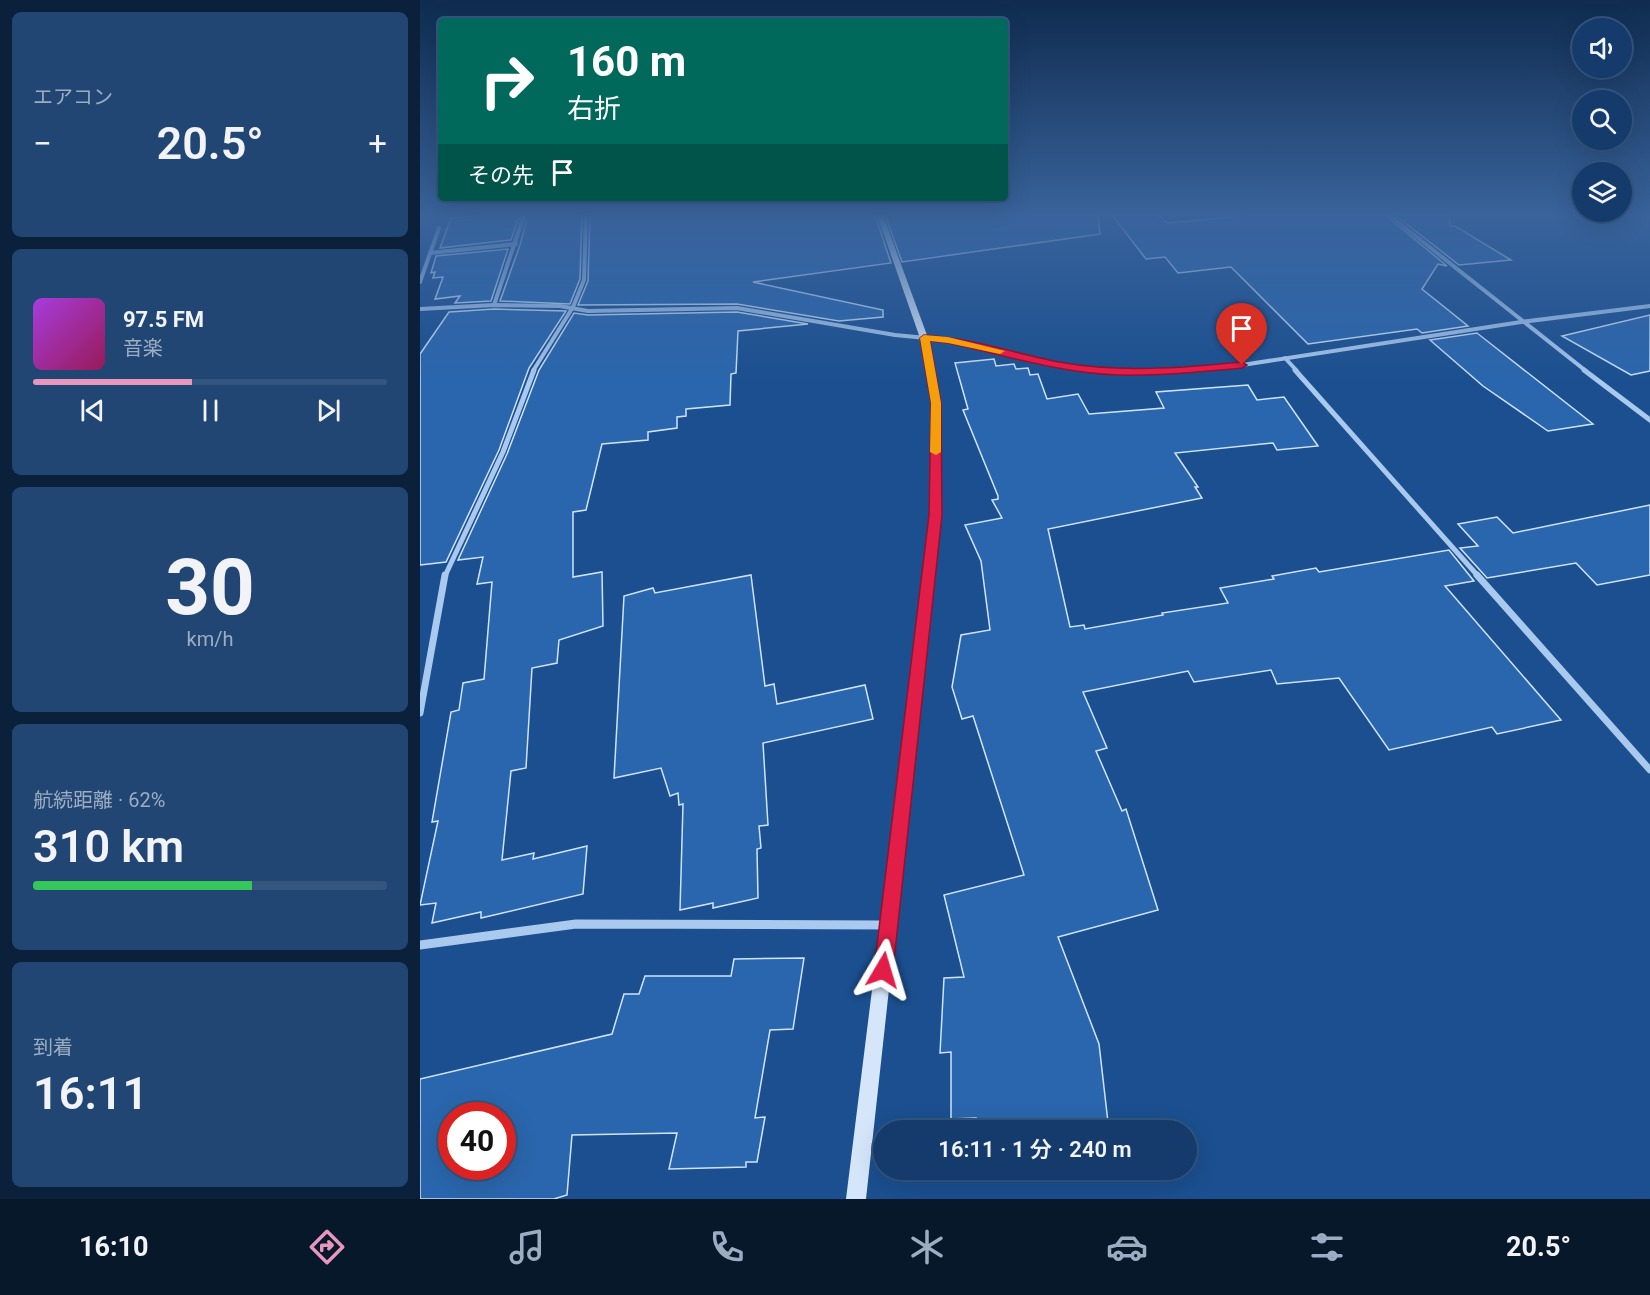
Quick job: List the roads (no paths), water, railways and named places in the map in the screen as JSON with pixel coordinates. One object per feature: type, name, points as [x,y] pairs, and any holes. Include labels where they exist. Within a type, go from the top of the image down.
[{"type":"street","points":[[494,305],[506,271]]},
{"type":"street","points":[[420,713],[446,569],[503,453],[533,372],[573,308],[584,280],[584,271]]},
{"type":"street","points":[[856,1199],[936,515],[936,403],[924,338],[900,271]]},
{"type":"street","points":[[1461,271],[1521,322],[1650,420]]},
{"type":"street","points":[[420,309],[494,305],[611,311],[737,308],[948,340],[1060,365],[1115,372],[1178,371],[1285,358],[1521,322],[1650,306]]},
{"type":"street","points":[[1285,358],[1650,770]]},
{"type":"street","points":[[420,945],[576,924],[889,925]]}]
